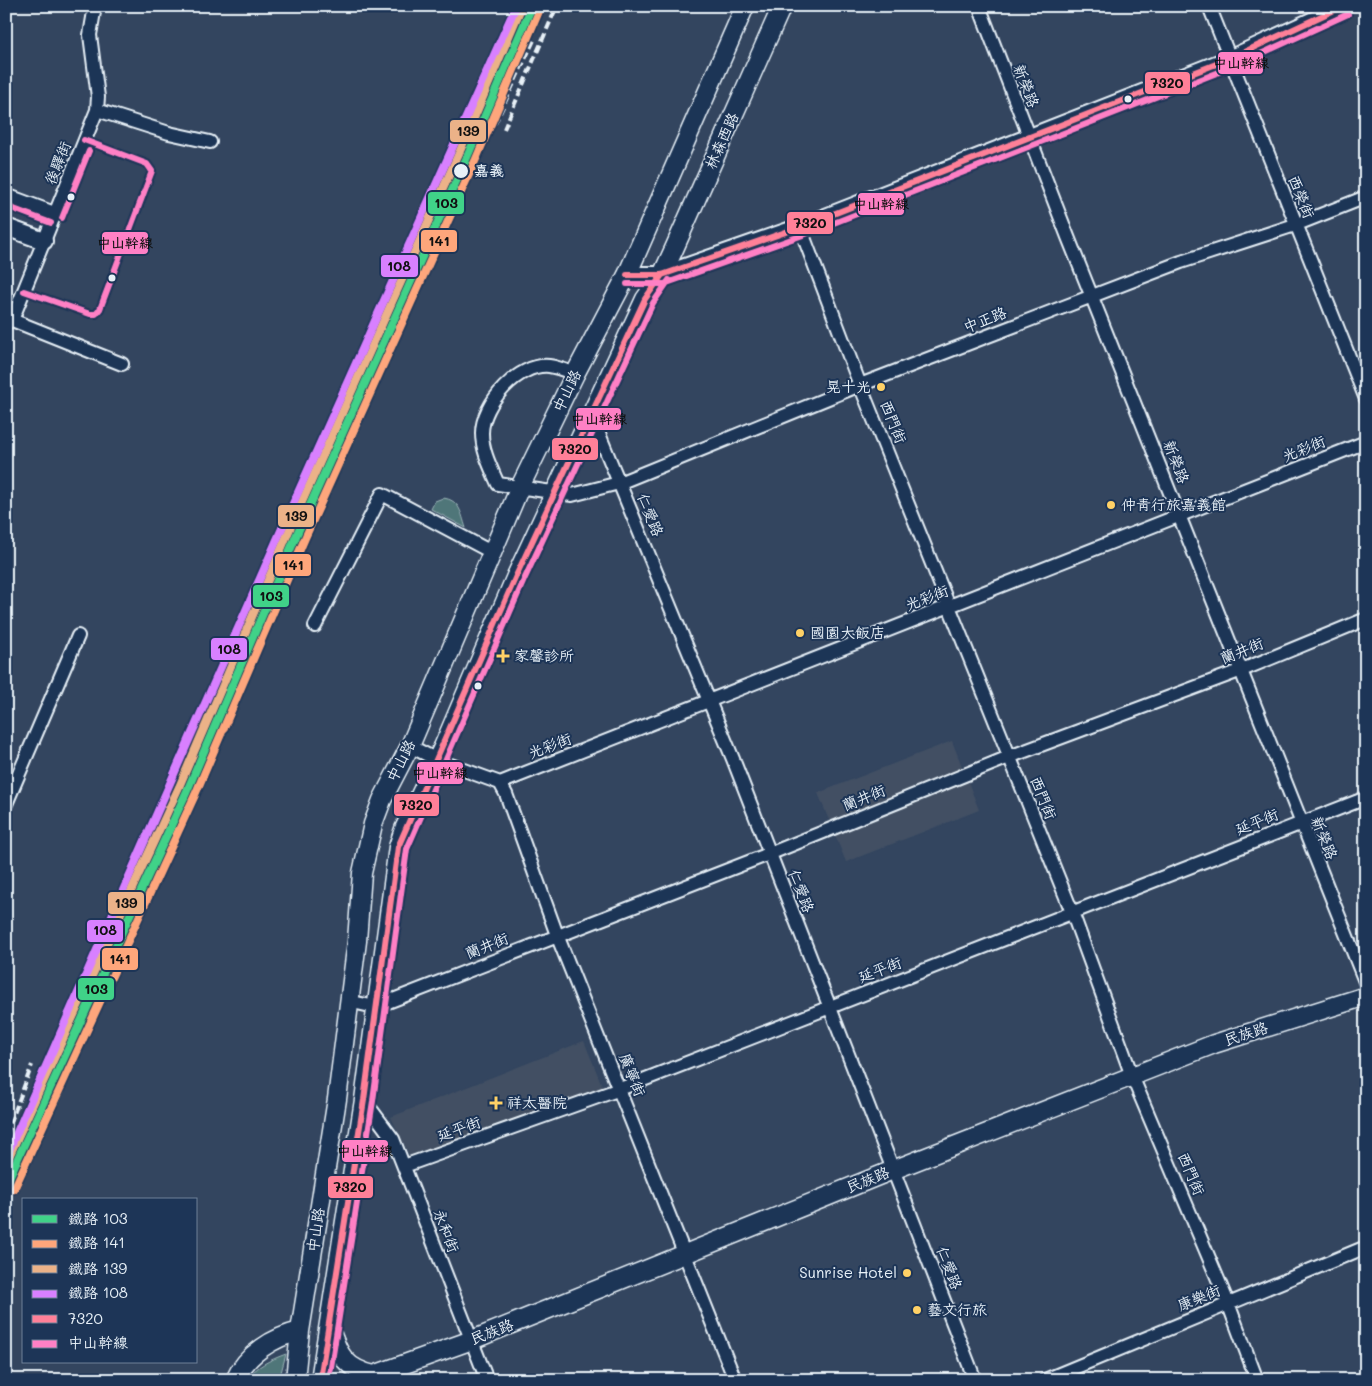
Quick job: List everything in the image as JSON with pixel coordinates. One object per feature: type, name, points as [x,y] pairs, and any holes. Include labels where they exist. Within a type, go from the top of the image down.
[{"type":"main road","points":[[627,275],[745,6]]},
{"type":"main road","name":"林森西路","points":[[662,275],[782,6]]},
{"type":"main road","name":"中山路","points":[[295,1380],[300,1332],[338,1090],[357,942],[362,873],[372,824],[382,800],[410,746],[520,487],[575,374],[627,275]]},
{"type":"main road","name":"中山路","points":[[320,1380],[364,1100],[398,847],[404,829],[437,760],[516,576],[592,417],[645,299],[662,275]]},
{"type":"main road","name":"民族路","points":[[329,1326],[337,1350],[356,1371],[371,1379],[685,1256],[893,1170],[1214,1044],[1366,996]]},
{"type":"main road","points":[[338,1090],[364,1100]]},
{"type":"main road","points":[[235,1380],[243,1367],[270,1342],[286,1334],[300,1332]]},
{"type":"street","name":"後驛街","points":[[9,321],[44,241],[97,110],[98,97],[90,35],[95,6]]},
{"type":"street","name":"新榮路","points":[[979,6],[1029,139],[1366,984]]},
{"type":"street","name":"西榮街","points":[[1209,6],[1366,399]]},
{"type":"street","points":[[627,275],[662,275],[800,227],[1029,139],[1229,59],[1344,6]]},
{"type":"street","points":[[97,110],[169,133],[210,142]]},
{"type":"street","points":[[6,197],[54,215]]},
{"type":"street","name":"中正路","points":[[575,374],[549,366],[536,367],[509,382],[486,412],[482,433],[484,452],[498,484],[572,495],[619,483],[860,385],[1181,262],[1295,225],[1366,197]]},
{"type":"street","points":[[6,227],[44,241]]},
{"type":"street","name":"西門街","points":[[800,227],[860,385],[1072,912],[1132,1076],[1228,1303],[1257,1380]]},
{"type":"street","points":[[9,321],[122,364]]},
{"type":"street","name":"仁愛路","points":[[592,417],[709,701],[975,1380]]},
{"type":"street","name":"光彩街","points":[[500,783],[1366,442]]},
{"type":"street","points":[[315,626],[382,494],[493,553]]},
{"type":"street","name":"蘭井街","points":[[375,1007],[769,854],[1009,757],[1242,670],[1366,619]]},
{"type":"street","points":[[6,804],[78,636]]},
{"type":"street","points":[[410,746],[437,760],[500,783]]},
{"type":"street","name":"廣寧街","points":[[500,783],[557,935],[735,1380]]},
{"type":"street","name":"延平街","points":[[404,1166],[620,1089],[1300,822],[1366,798]]},
{"type":"street","points":[[348,1002],[375,1007]]},
{"type":"street","name":"永和街","points":[[364,1100],[393,1139],[487,1380]]},
{"type":"street","name":"康樂街","points":[[1045,1380],[1366,1247]]},
{"type":"shaded area","points":[[952,741],[979,810],[846,862],[818,793]]},
{"type":"shaded area","name":"祥太醫院","points":[[584,1041],[603,1088],[411,1159],[391,1117]]},
{"type":"green space","points":[[443,498],[449,499],[456,504],[461,512],[466,528],[431,509],[435,501]]},
{"type":"green space","points":[[286,1354],[279,1380],[246,1380],[264,1364]]},
{"type":"railway","points":[[504,129],[557,6]]},
{"type":"railway","points":[[495,124],[534,40]]},
{"type":"railway","points":[[6,1135],[32,1065]]},
{"type":"rail line","name":"108","points":[[6,1157],[282,528],[516,6]]},
{"type":"rail line","name":"139","points":[[6,1163],[179,787],[289,531],[460,151],[522,6]]},
{"type":"rail line","name":"103","points":[[6,1184],[187,791],[297,534],[468,155],[532,6]]},
{"type":"rail line","name":"141","points":[[14,1189],[195,795],[305,538],[476,159],[540,9]]},
{"type":"transit line","name":"7320","points":[[627,275],[662,275],[800,227],[1229,59],[1343,6]]},
{"type":"transit line","name":"中山幹線","points":[[627,284],[664,284],[803,235],[1232,67],[1348,14]]},
{"type":"transit line","name":"中山幹線","points":[[24,291],[90,314],[96,314],[100,309],[152,171],[147,164],[84,140]]},
{"type":"transit line","name":"中山幹線","points":[[62,218],[89,151]]},
{"type":"transit line","name":"中山幹線","points":[[6,206],[51,223]]},
{"type":"transit line","name":"7320","points":[[320,1380],[364,1100],[398,847],[516,576],[645,299],[662,275]]},
{"type":"transit line","name":"中山幹線","points":[[329,1380],[373,1101],[407,849],[524,580],[653,303],[669,280]]},
{"type":"place","name":"嘉義","points":[[461,171]]},
{"type":"place","name":"晃十光","points":[[881,387]]},
{"type":"place","name":"仲青行旅嘉義館","points":[[1111,505]]},
{"type":"place","name":"國園大飯店","points":[[800,633]]},
{"type":"place","name":"家馨診所","points":[[503,656]]},
{"type":"place","name":"祥太醫院","points":[[496,1103]]},
{"type":"place","name":"Sunrise Hotel","points":[[907,1273]]},
{"type":"place","name":"藝文行旅","points":[[917,1310]]}]
